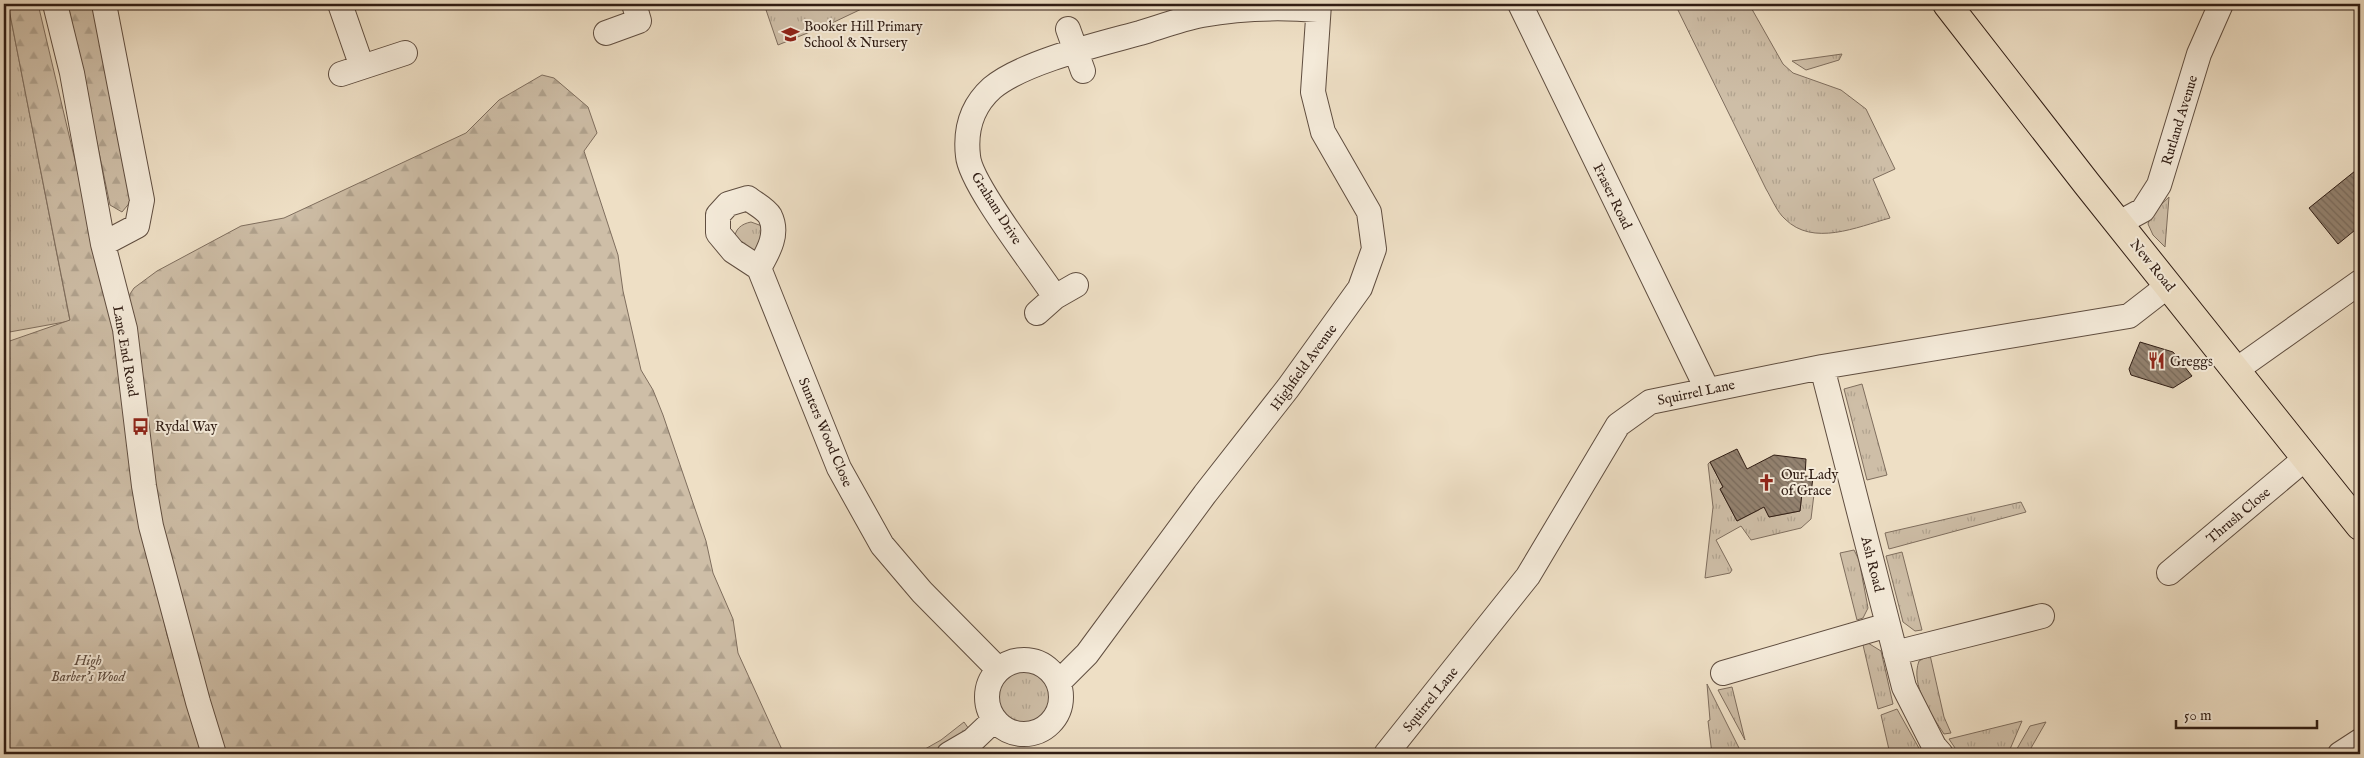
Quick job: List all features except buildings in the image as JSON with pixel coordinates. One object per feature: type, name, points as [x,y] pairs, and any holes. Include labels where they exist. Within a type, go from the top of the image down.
[{"type":"highway","name":"New Road","points":[[1947,4],[2119,224],[2360,526]]},
{"type":"street","name":"Lane End Road","points":[[55,4],[72,73],[103,244],[125,329],[144,486],[152,526],[198,702],[214,754]]},
{"type":"street","points":[[103,244],[136,226],[142,200],[104,4]]},
{"type":"street","points":[[340,4],[351,70],[405,53]]},
{"type":"street","points":[[606,33],[639,21],[634,4]]},
{"type":"street","name":"Fraser Road","points":[[1520,4],[1707,389]]},
{"type":"street","name":"Rutland Avenue","points":[[2119,224],[2143,210],[2159,185],[2199,54],[2222,4]]},
{"type":"street","name":"Graham Drive","points":[[1055,297],[978,183],[968,158],[967,132],[974,110],[992,88],[1019,72],[1079,61],[1202,15],[1280,7],[1319,7]]},
{"type":"street","name":"Highfield Avenue","points":[[1059,682],[1087,654],[1205,494],[1288,388],[1360,288],[1374,249],[1369,212],[1323,132],[1313,92],[1319,7]]},
{"type":"street","points":[[1068,28],[1079,61]]},
{"type":"street","name":"Sunters Wood Close","points":[[759,268],[839,468],[882,545],[922,592],[998,669]]},
{"type":"street","points":[[2236,370],[2360,282]]},
{"type":"street","points":[[1037,313],[1055,297],[1076,285]]},
{"type":"street","name":"Squirrel Lane","points":[[1386,754],[1528,576],[1618,425],[1650,402],[1822,367],[2129,316],[2169,285]]},
{"type":"street","name":"Ash Road","points":[[1822,367],[1904,687],[1934,746],[1941,754]]},
{"type":"street","name":"Thrush Close","points":[[2169,574],[2307,458]]},
{"type":"street","points":[[1895,653],[2042,616]]},
{"type":"street","points":[[1723,673],[1888,625]]},
{"type":"street","points":[[1025,659],[1039,662],[1051,670],[1059,682],[1062,700],[1056,717],[1027,745],[994,720],[988,708],[986,694],[990,681],[998,669],[1011,662],[1025,659]]},
{"type":"street","points":[[949,754],[973,740],[994,720]]},
{"type":"street","points":[[2340,754],[2360,741]]},
{"type":"green space","points":[[4,4],[8,4],[70,321],[4,333]]},
{"type":"green space","name":"High Barber's Wood","points":[[8,4],[38,4],[122,359],[133,475],[167,635],[205,754],[4,754],[4,343],[70,320]]},
{"type":"green space","points":[[68,4],[98,4],[132,200],[122,212],[110,205]]},
{"type":"green space","name":"Booker Hill Primary School & Nursery","points":[[764,4],[872,4],[778,45]]},
{"type":"green space","points":[[1675,4],[1749,4],[1783,64],[1793,73],[1841,90],[1866,109],[1895,169],[1873,179],[1890,218],[1850,230],[1822,233],[1809,232],[1796,227],[1785,219],[1766,189]]},
{"type":"green space","points":[[1842,54],[1839,60],[1806,70],[1792,61]]},
{"type":"green space","points":[[542,75],[554,78],[588,107],[597,133],[584,151],[618,255],[623,291],[641,370],[653,390],[663,415],[706,541],[713,573],[733,619],[738,653],[784,754],[221,754],[159,523],[128,314],[130,294],[134,288],[157,271],[241,226],[284,218],[466,133],[499,100]]},
{"type":"green space","points":[[2169,197],[2165,247],[2153,235],[2148,224],[2151,214]]},
{"type":"green space","points":[[751,222],[762,226],[765,230],[757,254],[734,240],[739,228]]},
{"type":"green space","points":[[1862,384],[1887,475],[1867,480],[1844,389]]},
{"type":"green space","points":[[1710,462],[1723,487],[1720,489],[1737,521],[1759,510],[1763,504],[1769,517],[1800,511],[1802,493],[1814,494],[1811,519],[1801,528],[1751,540],[1741,526],[1716,540],[1732,570],[1730,573],[1705,578],[1713,507],[1708,464]]},
{"type":"green space","points":[[2021,502],[2026,512],[1889,549],[1885,533]]},
{"type":"green space","points":[[1854,550],[1859,560],[1868,608],[1863,618],[1857,620],[1840,553]]},
{"type":"green space","points":[[1902,552],[1922,630],[1915,631],[1903,622],[1886,556]]},
{"type":"green space","points":[[1868,643],[1881,651],[1893,704],[1878,709],[1863,645]]},
{"type":"green space","points":[[1930,655],[1944,717],[1951,733],[1944,734],[1923,699],[1917,680],[1919,661]]},
{"type":"green space","points":[[1027,665],[1044,670],[1052,678],[1057,695],[1052,712],[1044,720],[1027,725],[1010,720],[1002,712],[997,695],[1002,678],[1010,670]]},
{"type":"green space","points":[[1707,684],[1742,754],[1712,754],[1708,721],[1710,720]]},
{"type":"green space","points":[[1732,687],[1745,740],[1718,690]]},
{"type":"green space","points":[[1897,709],[1920,750],[1918,754],[1890,754],[1881,715]]},
{"type":"green space","points":[[2022,721],[2008,754],[1959,754],[1949,739]]},
{"type":"green space","points":[[964,722],[971,732],[939,754],[918,753],[941,740]]},
{"type":"green space","points":[[2046,722],[2031,748],[2033,754],[2014,754],[2030,726]]},
{"type":"place","name":"Booker Hill Primary School & Nursery","points":[[790,34]]},
{"type":"place","name":"Greggs","points":[[2156,361]]},
{"type":"place","name":"Rydal Way","points":[[141,426]]},
{"type":"place","name":"Our Lady of Grace","points":[[1767,482]]}]
